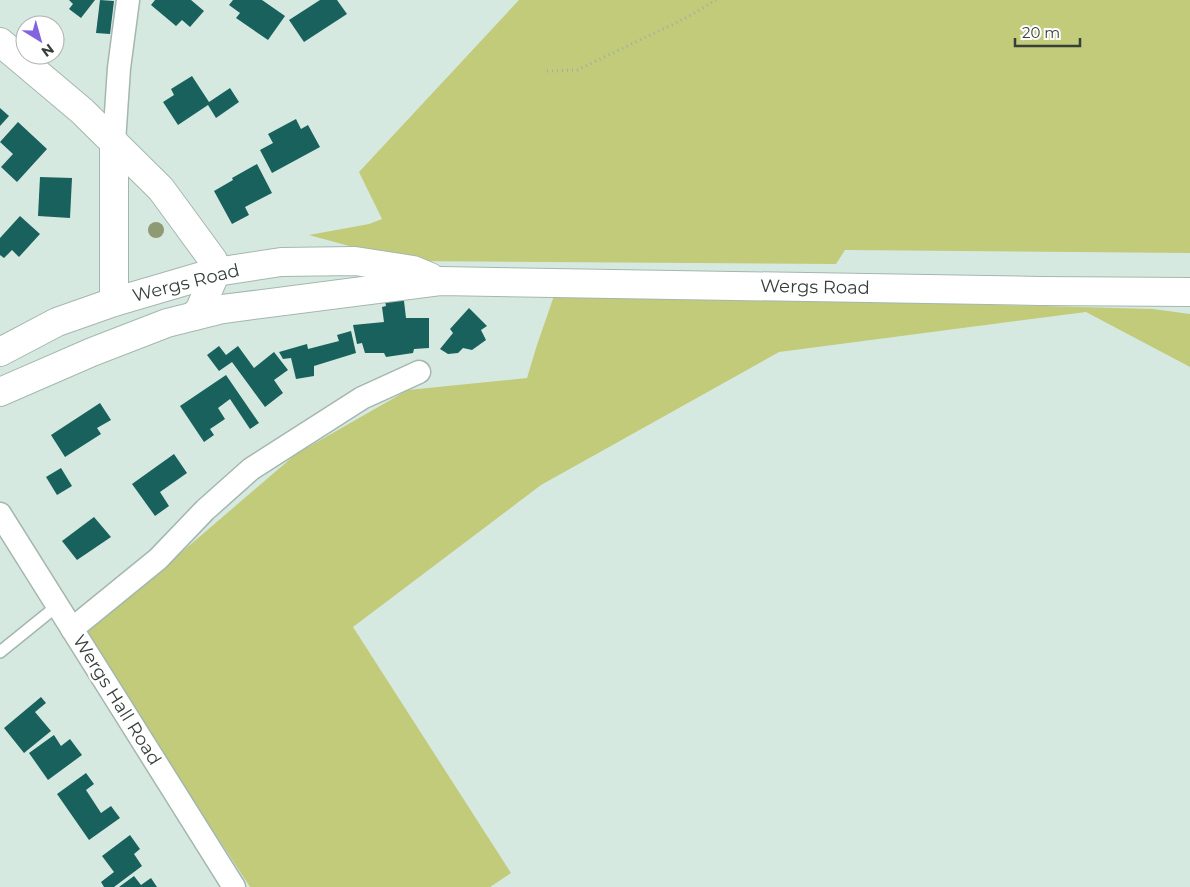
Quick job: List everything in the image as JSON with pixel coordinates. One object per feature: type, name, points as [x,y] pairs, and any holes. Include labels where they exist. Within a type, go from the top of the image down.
[{"type":"main road","points":[[0,42],[82,111],[161,189],[213,260],[216,272],[200,309],[194,316]]},
{"type":"main road","points":[[114,142],[114,302],[122,310],[167,323]]},
{"type":"main road","name":"Wergs Road","points":[[0,352],[57,322],[114,302],[216,272],[281,262],[355,261],[412,270],[440,280]]},
{"type":"main road","name":"Wergs Road","points":[[0,392],[92,352],[167,323],[194,316],[223,309],[440,280],[1021,291],[1190,292]]},
{"type":"main road","points":[[0,412],[92,352]]},
{"type":"street","points":[[114,142],[119,68],[128,0]]},
{"type":"street","points":[[72,629],[158,559],[205,510],[251,469],[362,398],[420,372]]},
{"type":"street","name":"Wergs Hall Road","points":[[0,514],[234,887]]},
{"type":"lane","points":[[0,652],[58,606]]},
{"type":"path","points":[[547,71],[577,70],[684,19],[716,0]]},
{"type":"green space","points":[[519,0],[1190,0],[1190,253],[845,250],[836,264],[404,261],[309,235],[369,224],[382,219],[359,172]]},
{"type":"green space","points":[[555,293],[1153,309],[1190,314],[1190,367],[1086,312],[779,352],[541,485],[353,627],[511,873],[490,887],[250,887],[84,633],[99,623],[296,454],[408,390],[527,378]]},
{"type":"building","points":[[69,0],[95,0],[81,18],[69,9],[73,4]]},
{"type":"building","points":[[100,0],[114,1],[110,34],[96,33]]},
{"type":"building","points":[[155,0],[191,0],[204,11],[190,27],[182,20],[176,26],[151,5]]},
{"type":"building","points":[[233,0],[262,0],[285,16],[268,40],[236,18],[240,13],[229,5]]},
{"type":"building","points":[[320,0],[337,0],[347,14],[304,42],[289,20]]},
{"type":"building","points":[[192,76],[209,102],[230,88],[239,102],[216,118],[208,105],[178,125],[163,102],[174,95],[171,89]]},
{"type":"building","points":[[0,108],[9,116],[0,126]]},
{"type":"building","points":[[296,119],[301,129],[308,125],[320,147],[272,173],[260,150],[273,143],[268,134]]},
{"type":"building","points":[[18,122],[47,149],[17,182],[1,167],[13,154],[0,142]]},
{"type":"building","points":[[257,164],[272,193],[245,207],[249,215],[232,224],[214,191]]},
{"type":"building","points":[[40,177],[72,178],[70,218],[38,216]]},
{"type":"building","points":[[20,216],[40,234],[19,257],[12,250],[4,258],[0,255],[0,238]]},
{"type":"building","points":[[385,301],[404,301],[406,318],[429,318],[429,348],[414,349],[413,353],[386,357],[384,353],[365,353],[362,343],[357,344],[353,325],[384,322],[382,307],[386,306]]},
{"type":"building","points":[[469,308],[487,326],[481,330],[486,340],[472,350],[463,348],[458,353],[448,354],[440,349],[453,333],[450,329]]},
{"type":"building","points":[[351,331],[356,353],[314,366],[314,376],[296,379],[291,358],[283,359],[279,352],[307,344],[308,349],[339,341],[337,335]]},
{"type":"building","points":[[219,346],[226,355],[238,346],[254,368],[274,352],[288,370],[274,380],[283,393],[265,407],[232,362],[219,371],[207,355]]},
{"type":"building","points":[[226,375],[259,423],[250,429],[230,399],[218,408],[225,419],[210,429],[214,435],[204,442],[180,406]]},
{"type":"building","points":[[100,403],[111,420],[97,428],[101,434],[65,457],[51,435]]},
{"type":"building","points":[[174,454],[187,473],[160,492],[169,506],[155,516],[132,484]]},
{"type":"building","points":[[61,468],[72,486],[57,495],[46,477]]},
{"type":"building","points":[[94,517],[111,537],[77,560],[62,541]]},
{"type":"building","points":[[41,697],[46,703],[35,712],[51,731],[24,753],[4,728]]},
{"type":"building","points":[[54,735],[61,746],[70,739],[82,755],[48,780],[29,753]]},
{"type":"building","points":[[86,773],[94,784],[86,790],[101,813],[111,806],[120,818],[89,840],[57,794]]},
{"type":"building","points":[[130,835],[140,849],[134,854],[142,866],[114,887],[104,887],[101,882],[114,872],[102,856]]},
{"type":"building","points":[[134,876],[141,885],[151,878],[157,887],[119,887]]}]
